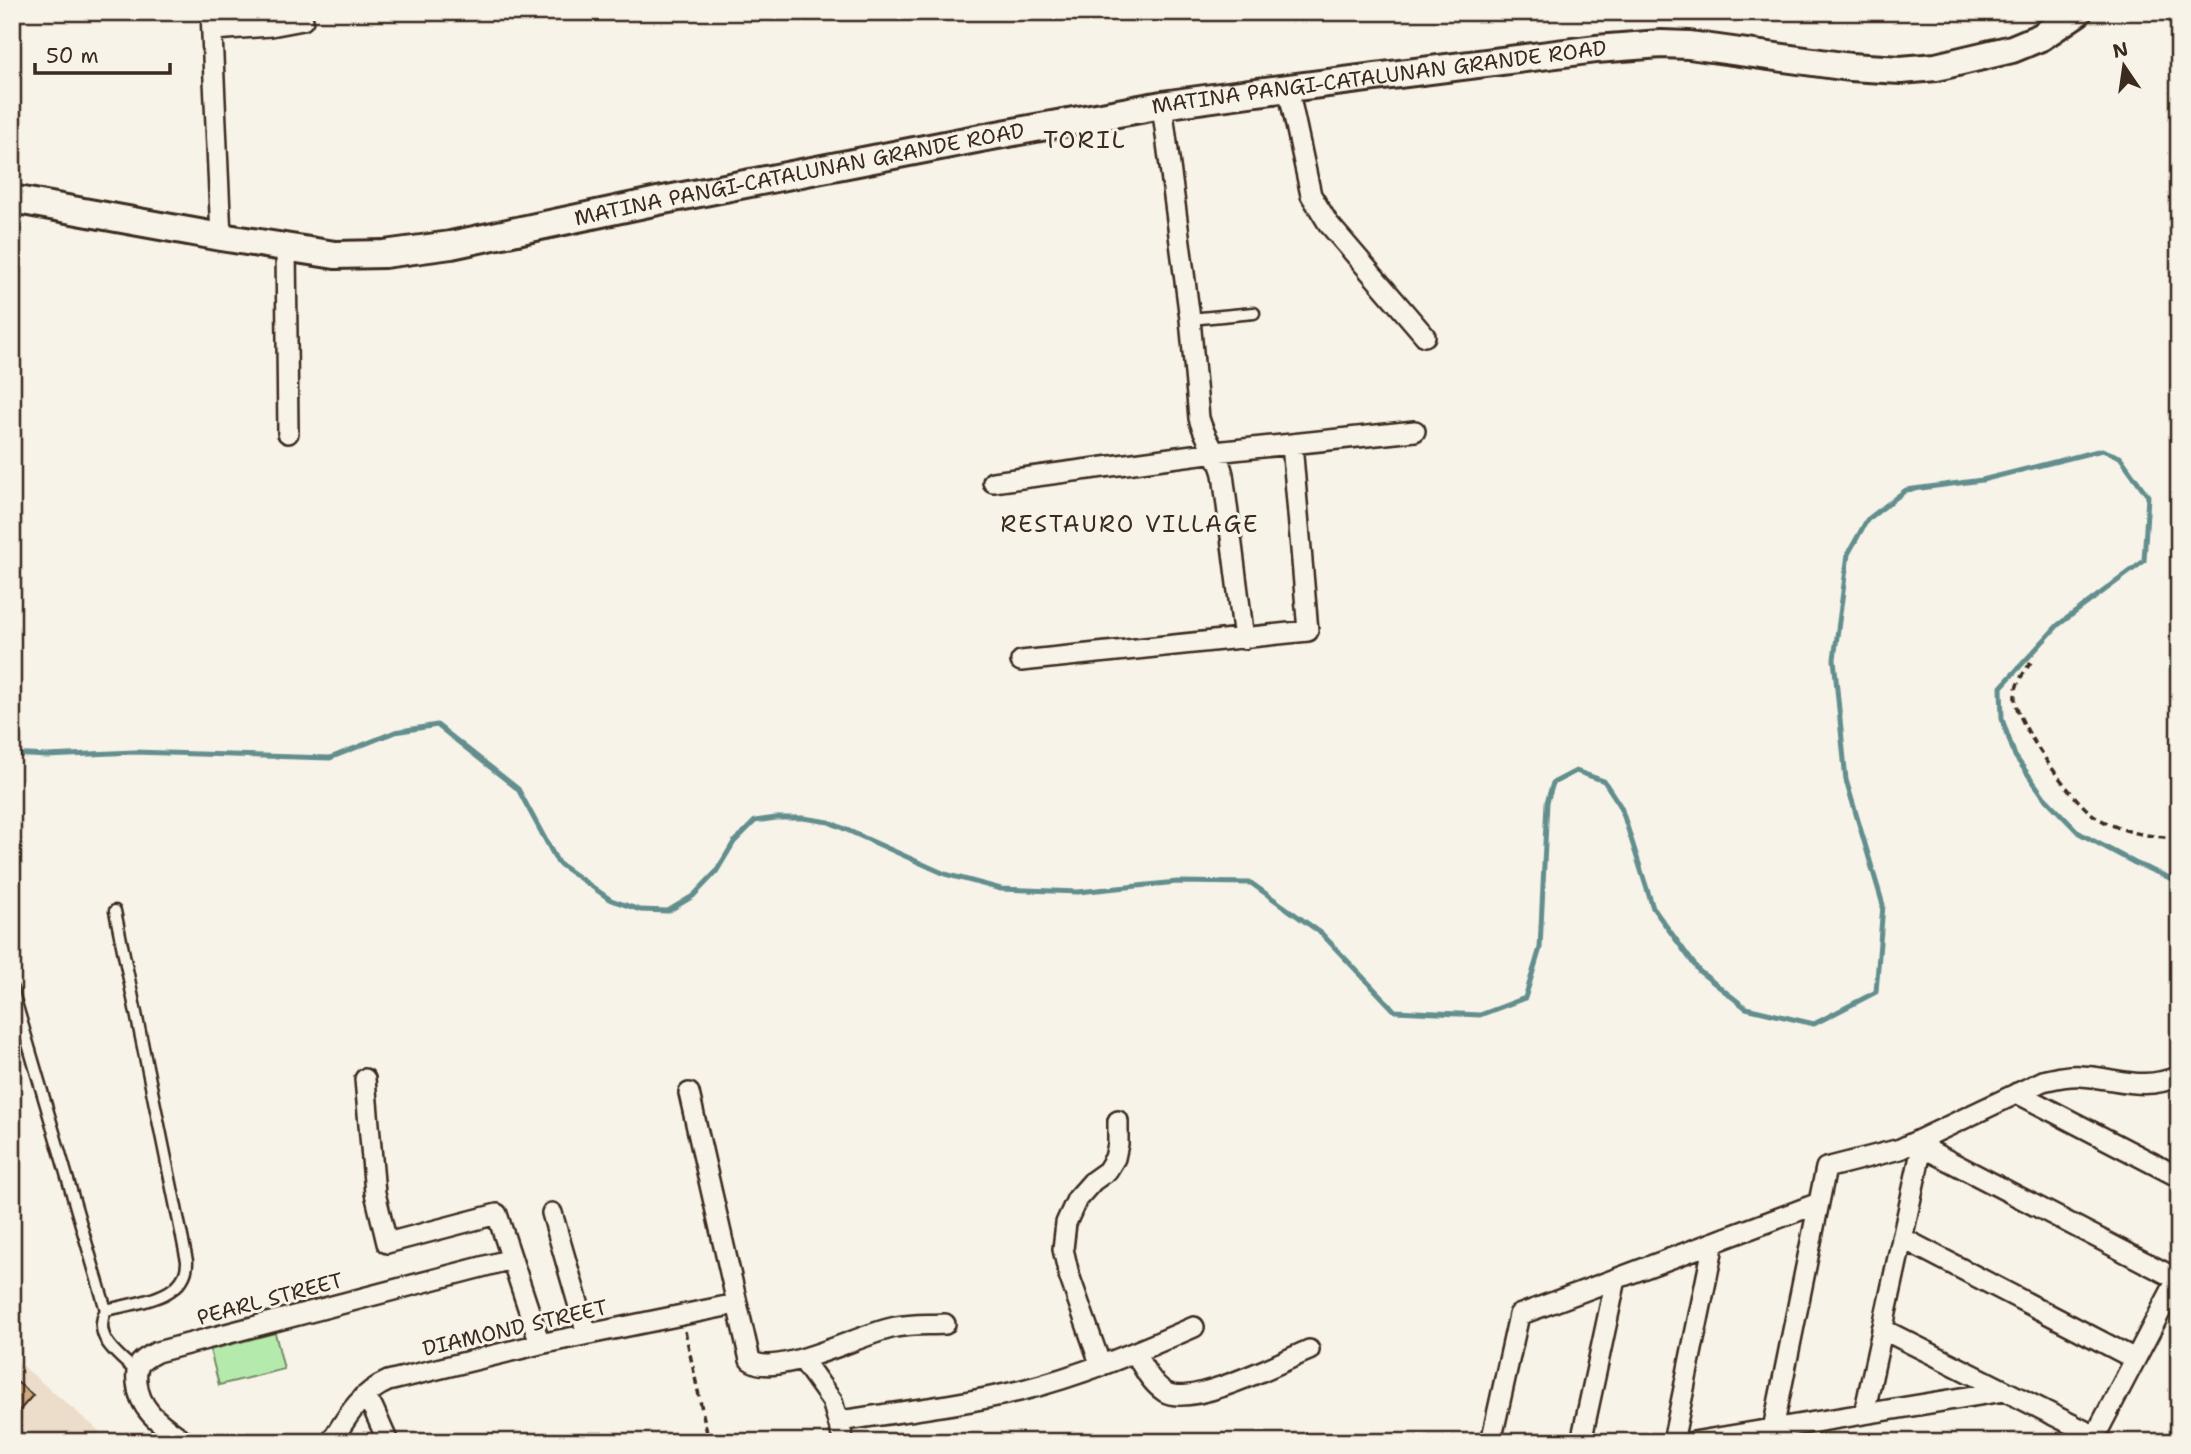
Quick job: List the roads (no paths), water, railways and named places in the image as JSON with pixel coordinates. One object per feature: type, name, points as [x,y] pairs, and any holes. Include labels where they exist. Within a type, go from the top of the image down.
[{"type":"street","name":"MATINA PANGI-CATALUNAN GRANDE ROAD","points":[[12,199],[335,255],[384,254],[424,250],[855,162],[1162,105],[1596,49],[1661,44],[1689,45],[1850,67],[1901,69],[1936,66],[2012,49],[2041,37],[2078,12]]},
{"type":"street","points":[[221,237],[212,21],[271,26],[303,20]]},
{"type":"street","points":[[1288,88],[1311,195],[1328,223],[1426,336]]},
{"type":"street","points":[[1162,105],[1190,319],[1199,418],[1223,474],[1244,639]]},
{"type":"street","points":[[286,247],[288,433]]},
{"type":"street","points":[[993,482],[1215,452],[1415,431]]},
{"type":"street","points":[[1021,661],[1308,631],[1292,444]]},
{"type":"street","points":[[1773,1429],[1826,1168],[1920,1144],[2043,1081],[2063,1076],[2082,1076],[2138,1085],[2156,1084],[2179,1076]]},
{"type":"street","points":[[365,1079],[375,1193],[387,1244],[496,1214],[540,1344]]},
{"type":"street","points":[[689,1093],[750,1360],[762,1365],[802,1359],[896,1327],[945,1324]]},
{"type":"street","points":[[2017,1093],[2179,1177]]},
{"type":"street","points":[[1101,1366],[1069,1275],[1063,1249],[1066,1223],[1077,1199],[1093,1181],[1107,1171],[1115,1158],[1118,1121]]},
{"type":"street","points":[[1864,1414],[1920,1144]]},
{"type":"street","points":[[1882,1329],[2093,1439],[2178,1277],[1920,1144]]},
{"type":"street","points":[[1492,1442],[1519,1315],[1819,1203]]},
{"type":"street","points":[[552,1213],[587,1334]]},
{"type":"street","points":[[1902,1238],[2135,1359]]},
{"type":"street","points":[[1673,1442],[1714,1242]]},
{"type":"street","name":"PEARL STREET","points":[[136,1371],[141,1363],[156,1352],[512,1259]]},
{"type":"street","points":[[1581,1442],[1616,1279]]},
{"type":"street","name":"DIAMOND STREET","points":[[331,1442],[363,1397],[374,1387],[388,1381],[540,1344],[736,1304]]},
{"type":"street","points":[[839,1421],[984,1398],[1038,1386],[1101,1366],[1194,1327]]},
{"type":"street","points":[[1135,1353],[1151,1379],[1166,1393],[1188,1395],[1240,1380],[1310,1350]]},
{"type":"street","points":[[802,1359],[823,1386],[839,1421],[844,1442]]},
{"type":"street","points":[[136,1371],[137,1388],[151,1416],[186,1442]]},
{"type":"street","points":[[1693,1442],[2004,1391]]},
{"type":"street","points":[[363,1397],[373,1408],[388,1442]]},
{"type":"lane","points":[[1190,319],[1254,313]]},
{"type":"lane","points":[[106,1310],[158,1297],[181,1282],[187,1272],[115,911]]},
{"type":"lane","points":[[12,989],[106,1310],[101,1325],[103,1336],[108,1346],[136,1371]]},
{"type":"waterway","points":[[12,754],[47,756],[134,752],[330,758],[395,732],[437,725],[518,789],[558,863],[611,900],[640,910],[668,911],[693,896],[716,872],[734,842],[755,821],[803,818],[829,822],[945,874],[1001,889],[1078,892],[1177,882],[1251,883],[1321,933],[1395,1011],[1480,1015],[1525,998],[1540,948],[1547,802],[1553,783],[1576,771],[1604,781],[1621,807],[1653,908],[1699,971],[1746,1008],[1814,1024],[1876,992],[1883,905],[1846,780],[1834,659],[1848,554],[1867,520],[1906,490],[1982,480],[2102,450],[2120,457],[2148,496],[2144,561],[2058,625],[2001,687],[2002,719],[2015,756],[2044,797],[2079,833],[2135,863],[2179,882]]},
{"type":"district","name":"TORIL","points":[[1085,140]]},
{"type":"district","name":"RESTAURO VILLAGE","points":[[1130,524]]}]
